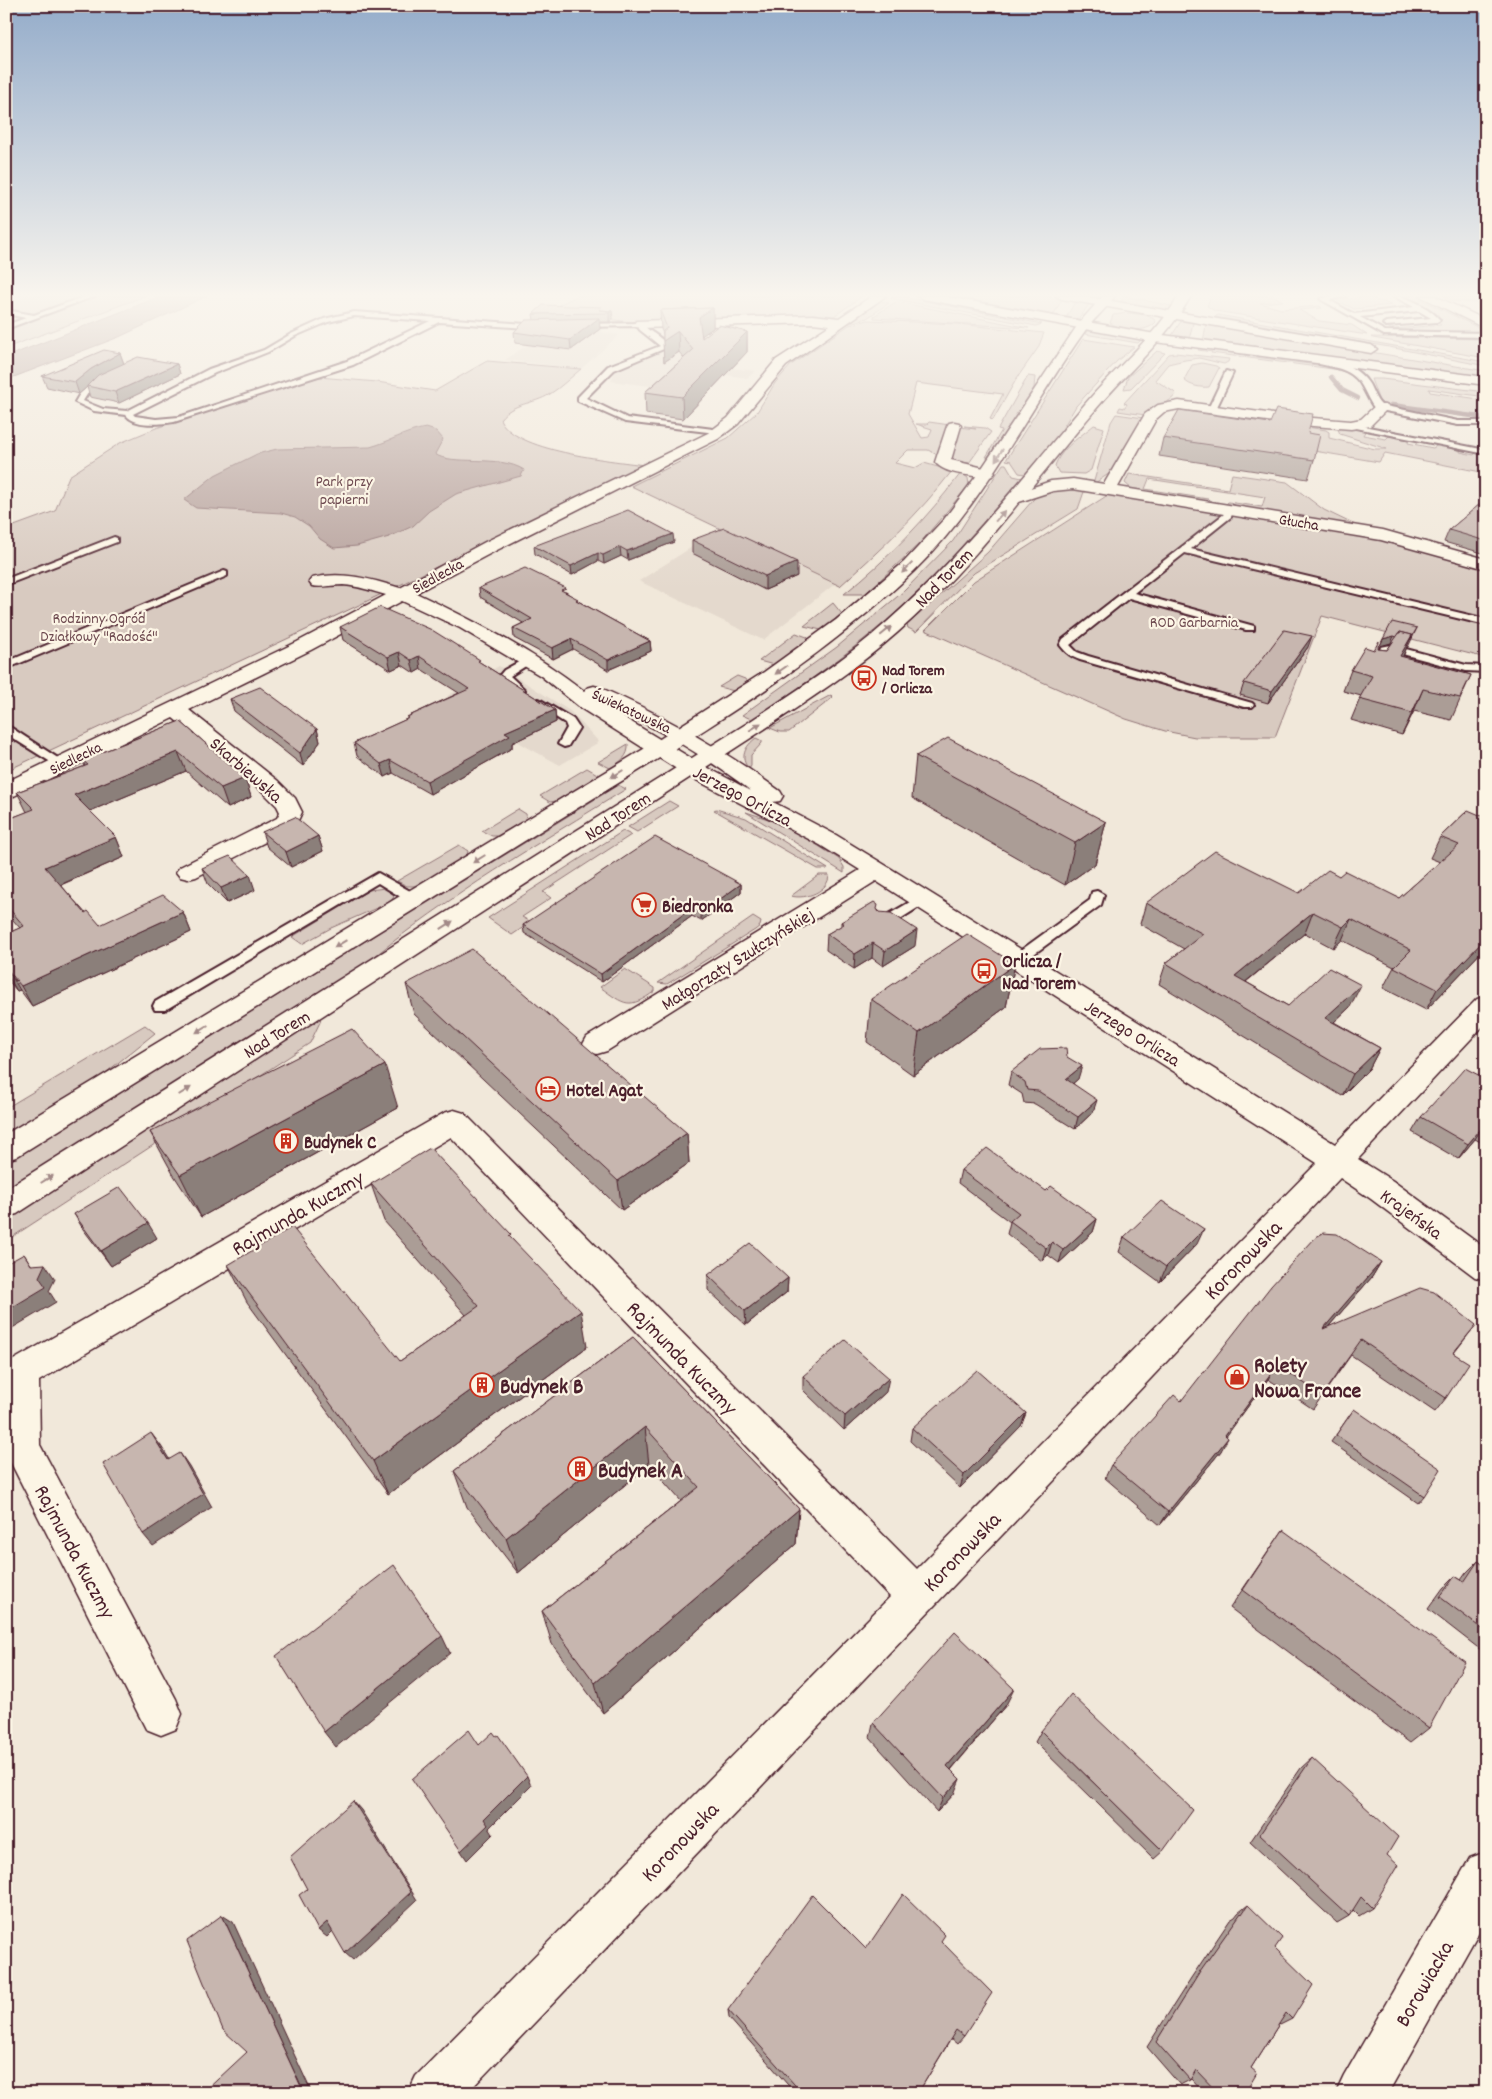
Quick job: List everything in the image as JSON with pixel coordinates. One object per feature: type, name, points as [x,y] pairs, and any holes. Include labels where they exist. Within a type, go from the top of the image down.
[{"type":"street","name":"Siedlecka","points":[[6,791],[304,646],[491,546],[721,432],[734,422],[756,394]]},
{"type":"street","name":"Nad Torem","points":[[6,1149],[763,683],[864,607],[899,576],[941,533],[987,473],[1038,394]]},
{"type":"street","name":"Nad Torem","points":[[6,1205],[691,768],[840,668],[909,613],[959,563],[1016,498],[1102,394]]},
{"type":"street","points":[[1109,489],[1154,412],[1171,406],[1179,405],[1288,420],[1351,425],[1365,423],[1378,406]]},
{"type":"street","points":[[954,426],[943,462],[950,466],[987,473]]},
{"type":"street","name":"Głucha","points":[[1046,462],[1047,468],[1051,473],[1073,484]]},
{"type":"street","name":"Głucha","points":[[1016,498],[1052,486],[1073,484],[1109,489],[1382,535],[1486,564]]},
{"type":"street","name":"Świekatowska","points":[[318,582],[342,580],[366,583],[403,594],[467,624],[548,672],[589,705],[659,748]]},
{"type":"street","name":"Świekatowska","points":[[548,672],[605,696],[682,734],[714,753]]},
{"type":"street","name":"Skarbiewska","points":[[175,709],[270,786],[286,803],[291,812],[287,822],[188,872]]},
{"type":"street","name":"Jerzego Orlicza","points":[[659,748],[691,768],[828,840],[1336,1160]]},
{"type":"street","name":"Jerzego Orlicza","points":[[714,753],[828,840]]},
{"type":"street","name":"Małgorzaty Szułczyńskiej","points":[[597,1044],[877,870]]},
{"type":"street","name":"Koronowska","points":[[433,2093],[1486,1006]]},
{"type":"street","name":"Rajmunda Kuczmy","points":[[161,1714],[22,1447],[22,1373],[454,1121],[916,1596]]},
{"type":"street","name":"Krajeńska","points":[[1336,1160],[1382,1190],[1486,1267]]},
{"type":"street","name":"Borowiacka","points":[[1361,2093],[1486,1874]]},
{"type":"lane","points":[[84,394],[79,402],[88,407],[115,414],[128,413],[166,394]]},
{"type":"lane","points":[[128,413],[132,418],[144,421],[158,422],[180,419],[256,394]]},
{"type":"lane","points":[[586,394],[581,399],[625,420],[721,432]]},
{"type":"lane","points":[[1212,409],[1219,394]]},
{"type":"lane","points":[[1372,394],[1378,406],[1481,451]]},
{"type":"lane","points":[[1351,425],[1433,430],[1486,423]]},
{"type":"lane","points":[[1230,509],[1228,515],[1067,641],[1065,645],[1067,650],[1084,658],[1248,705]]},
{"type":"lane","points":[[6,582],[114,540]]},
{"type":"lane","points":[[1184,550],[1486,622]]},
{"type":"lane","points":[[6,666],[224,574]]},
{"type":"lane","points":[[1127,594],[1250,628]]},
{"type":"lane","points":[[1375,667],[1385,649],[1391,648],[1466,668],[1486,669]]},
{"type":"lane","points":[[528,660],[508,672],[504,676],[506,681],[569,721],[573,728],[564,744]]},
{"type":"lane","points":[[6,729],[61,764]]},
{"type":"lane","points":[[160,1006],[378,877],[414,899]]},
{"type":"lane","points":[[1018,959],[1096,902],[1097,895]]},
{"type":"lane","points":[[884,923],[922,899]]},
{"type":"shaded area","points":[[426,428],[436,431],[443,439],[435,454],[442,457],[502,462],[524,470],[521,476],[456,494],[429,511],[413,526],[389,537],[357,546],[334,548],[320,539],[309,526],[295,517],[281,513],[196,508],[184,500],[215,475],[257,454],[277,449],[370,447]]},
{"type":"shaded area","points":[[720,529],[835,584],[763,640],[639,581]]},
{"type":"shaded area","points":[[499,666],[570,711],[599,742],[560,765],[525,746],[447,696]]},
{"type":"green space","name":"Park przy papierni","points":[[265,394],[550,394],[544,398],[511,409],[500,419],[509,430],[543,447],[587,457],[644,465],[357,606],[6,771],[6,529],[55,511],[69,476],[120,443],[156,428]]},
{"type":"green space","points":[[768,394],[913,394],[908,414],[922,438],[929,437],[932,429],[916,424],[927,424],[929,422],[950,425],[941,457],[928,450],[908,450],[895,463],[915,468],[924,463],[952,471],[913,517],[840,586],[631,486],[728,438],[757,412]]},
{"type":"green space","points":[[1003,394],[1008,394],[993,420],[990,419]]},
{"type":"green space","points":[[1018,394],[1030,394],[988,457],[986,457],[1002,430],[998,429]]},
{"type":"green space","points":[[1048,394],[1087,394],[1076,406],[1058,436],[1025,474],[1019,473],[1011,461],[1006,460]]},
{"type":"green space","points":[[1132,394],[1176,394],[1170,400],[1148,411],[1145,415],[1118,411],[1120,407],[1124,408],[1127,404],[1124,403]]},
{"type":"green space","points":[[1376,394],[1444,394],[1486,400],[1486,418],[1481,420],[1480,415],[1439,412],[1390,403],[1387,407],[1379,401]]},
{"type":"green space","points":[[1464,394],[1486,394],[1486,397]]},
{"type":"green space","points":[[1116,414],[1144,418],[1113,471],[1095,483],[1111,422]]},
{"type":"green space","points":[[1254,419],[1326,430],[1329,432],[1329,438],[1375,449],[1387,449],[1340,434],[1338,429],[1310,425],[1366,430],[1363,435],[1386,439],[1389,436],[1409,440],[1408,443],[1433,448],[1438,445],[1461,449],[1460,452],[1474,455],[1476,452],[1483,454],[1486,451],[1486,473],[1385,453],[1379,462],[1314,451],[1249,430]]},
{"type":"green space","points":[[1094,425],[1104,428],[1091,470],[1084,474],[1059,473],[1055,466],[1061,454]]},
{"type":"green space","points":[[964,426],[985,428],[991,432],[969,463],[946,460],[958,427],[976,429]]},
{"type":"green space","points":[[1003,464],[1006,464],[1013,476],[1022,478],[920,590],[875,631],[802,686],[751,719],[742,715],[837,647],[904,591],[953,541]]},
{"type":"green space","points":[[961,473],[968,478],[969,485],[920,543],[865,594],[844,594],[876,567],[906,537],[935,506]]},
{"type":"green space","points":[[1129,474],[1228,489],[1232,474],[1287,482],[1324,510],[1357,526],[1225,505],[1228,502],[1262,507],[1265,497],[1149,479],[1145,489],[1212,501],[1211,503],[1133,490],[1125,483]]},
{"type":"green space","points":[[1052,488],[1085,489],[1078,509],[974,573],[916,632],[908,628],[907,625],[988,552],[1039,493]]},
{"type":"green space","name":"ROD Garbarnia","points":[[1111,493],[1377,536],[1486,568],[1486,658],[1322,616],[1275,737],[1195,737],[1165,731],[1126,719],[925,630],[974,581]]},
{"type":"green space","points":[[833,603],[842,614],[821,630],[804,626]]},
{"type":"green space","points":[[796,633],[809,639],[774,665],[759,661]]},
{"type":"green space","points":[[737,676],[745,679],[747,682],[734,691],[719,687]]},
{"type":"green space","points":[[831,695],[833,697],[831,699],[789,732],[780,732],[770,728]]},
{"type":"green space","points":[[756,738],[762,741],[762,743],[751,755],[751,766],[749,769],[744,761],[744,756],[746,748]]},
{"type":"green space","points":[[628,744],[625,756],[610,768],[598,762]]},
{"type":"green space","points":[[587,768],[599,775],[556,801],[550,802],[540,796]]},
{"type":"green space","points":[[618,785],[626,789],[462,892],[369,961],[6,1191],[6,1163]]},
{"type":"green space","points":[[669,801],[678,806],[637,832],[628,827]]},
{"type":"green space","points":[[518,809],[526,814],[527,819],[497,836],[492,836],[482,831]]},
{"type":"green space","points":[[714,810],[746,818],[828,869],[818,869]]},
{"type":"green space","points":[[746,812],[784,824],[839,859],[844,867],[844,873]]},
{"type":"green space","points":[[623,831],[631,835],[543,892],[551,898],[522,917],[531,922],[512,935],[488,918]]},
{"type":"green space","points":[[459,845],[468,851],[467,855],[416,886],[407,886],[397,881]]},
{"type":"green space","points":[[819,875],[829,875],[828,881],[821,890],[803,897],[791,896]]},
{"type":"green space","points":[[385,888],[394,895],[388,903],[331,928],[302,944],[292,937],[369,890]]},
{"type":"green space","points":[[753,917],[761,922],[760,926],[755,930],[667,984],[658,983]]},
{"type":"green space","points":[[625,969],[655,988],[655,991],[639,1001],[627,1003],[615,998],[600,987]]},
{"type":"green space","points":[[319,1018],[321,1020],[310,1043],[6,1241],[6,1219]]},
{"type":"green space","points":[[145,1025],[155,1033],[98,1079],[6,1134],[6,1108]]},
{"type":"building","points":[[659,394],[685,394],[682,397]]},
{"type":"building","points":[[1276,409],[1313,414],[1308,433],[1320,435],[1314,460],[1163,438],[1179,410],[1270,423]]},
{"type":"building","points":[[1486,499],[1486,541],[1449,530]]},
{"type":"building","points":[[628,510],[673,534],[627,551],[620,547],[603,555],[598,553],[571,566],[534,546]]},
{"type":"building","points":[[724,528],[797,562],[765,576],[692,540]]},
{"type":"building","points":[[525,568],[566,588],[561,590],[650,641],[608,660],[571,639],[552,648],[513,628],[532,619],[479,588]]},
{"type":"building","points":[[380,607],[432,630],[555,710],[505,732],[510,735],[427,781],[390,760],[381,764],[354,743],[469,689],[419,656],[411,660],[399,652],[388,657],[340,627]]},
{"type":"building","points":[[1392,622],[1417,628],[1410,640],[1412,635],[1400,632],[1397,637],[1383,639]]},
{"type":"building","points":[[1284,630],[1312,636],[1272,691],[1244,683]]},
{"type":"building","points":[[1400,632],[1412,635],[1400,656],[1471,675],[1460,698],[1423,689],[1412,713],[1359,699],[1372,676],[1351,670],[1365,647],[1374,650],[1379,641],[1378,649],[1387,650]]},
{"type":"building","points":[[260,687],[317,729],[300,753],[230,699]]},
{"type":"building","points":[[180,721],[245,778],[221,788],[178,752],[74,795],[116,837],[45,867],[85,913],[88,911],[100,925],[163,895],[183,912],[21,986],[8,970],[6,971],[6,934],[24,926],[6,905],[6,820],[34,809],[17,792],[88,765],[82,760]]},
{"type":"building","points":[[948,738],[1106,822],[1075,843],[916,756]]},
{"type":"building","points":[[1468,810],[1482,816],[1486,812],[1486,938],[1437,989],[1394,967],[1411,950],[1351,919],[1343,927],[1313,912],[1235,976],[1288,1006],[1329,968],[1361,985],[1325,1018],[1380,1048],[1353,1074],[1166,963],[1203,934],[1146,903],[1215,851],[1299,893],[1328,870],[1339,876],[1345,871],[1399,898],[1459,845],[1440,837]]},
{"type":"building","points":[[295,817],[318,836],[286,852],[262,832]]},
{"type":"building","name":"Biedronka","points":[[655,837],[741,884],[701,913],[692,908],[601,974],[523,925]]},
{"type":"building","points":[[230,856],[250,875],[221,888],[202,868]]},
{"type":"building","points":[[874,902],[878,905],[877,909],[879,912],[891,913],[917,930],[885,951],[873,943],[855,954],[827,934],[844,924],[841,922]]},
{"type":"building","points":[[967,934],[1015,964],[919,1033],[871,999]]},
{"type":"building","name":"Hotel Agat","points":[[472,949],[687,1133],[618,1181],[406,984]]},
{"type":"building","points":[[352,1029],[385,1065],[180,1175],[150,1132]]},
{"type":"building","points":[[1066,1048],[1067,1057],[1082,1066],[1066,1079],[1097,1100],[1078,1117],[1038,1091],[1027,1090],[1025,1082],[1011,1072],[1040,1049]]},
{"type":"building","points":[[1465,1068],[1486,1079],[1486,1125],[1468,1144],[1421,1117]]},
{"type":"building","points":[[430,1148],[511,1234],[509,1236],[581,1311],[373,1461],[228,1265],[292,1227],[400,1361],[479,1306],[371,1184]]},
{"type":"building","points":[[987,1148],[1046,1191],[1051,1186],[1097,1219],[1063,1250],[1052,1242],[1046,1248],[1010,1221],[1019,1213],[961,1170]]},
{"type":"building","points":[[120,1187],[148,1223],[101,1251],[74,1214]]},
{"type":"building","points":[[1162,1201],[1204,1229],[1166,1267],[1124,1237]]},
{"type":"building","points":[[1323,1233],[1337,1234],[1381,1262],[1323,1329],[1420,1288],[1434,1292],[1476,1325],[1453,1353],[1469,1363],[1446,1398],[1361,1340],[1322,1395],[1277,1365],[1225,1435],[1228,1438],[1168,1512],[1111,1465],[1174,1395],[1181,1401],[1271,1286],[1316,1237]]},
{"type":"building","points":[[750,1243],[788,1278],[745,1311],[708,1275]]},
{"type":"building","points":[[24,1254],[31,1265],[45,1264],[39,1277],[46,1287],[6,1311],[6,1264]]},
{"type":"building","points":[[633,1337],[799,1509],[595,1683],[542,1611],[699,1487],[645,1427],[506,1538],[454,1471]]},
{"type":"building","points":[[845,1340],[889,1378],[845,1416],[803,1376]]},
{"type":"building","points":[[977,1370],[1026,1413],[964,1475],[912,1428]]},
{"type":"building","points":[[1354,1409],[1441,1469],[1424,1496],[1336,1435]]},
{"type":"building","points":[[151,1433],[168,1460],[180,1453],[203,1494],[143,1534],[103,1464]]},
{"type":"building","points":[[1283,1530],[1465,1662],[1429,1728],[1243,1590]]},
{"type":"building","points":[[1478,1561],[1486,1567],[1486,1632],[1440,1597],[1455,1576],[1464,1582]]},
{"type":"building","points":[[394,1565],[442,1636],[324,1732],[276,1656]]},
{"type":"building","points":[[955,1632],[1014,1689],[947,1766],[960,1779],[943,1798],[873,1723]]},
{"type":"building","points":[[1071,1694],[1193,1810],[1163,1851],[1041,1731]]},
{"type":"building","points":[[469,1730],[479,1745],[493,1732],[496,1736],[498,1735],[527,1776],[484,1819],[488,1825],[461,1851],[412,1779]]},
{"type":"building","points":[[1312,1758],[1398,1837],[1387,1855],[1398,1865],[1372,1908],[1361,1897],[1349,1916],[1260,1834]]},
{"type":"building","points":[[353,1801],[411,1892],[345,1953],[327,1922],[318,1930],[299,1895],[307,1889],[290,1857]]},
{"type":"building","points":[[903,1894],[945,1935],[941,1941],[992,1993],[964,2036],[956,2030],[918,2093],[802,2093],[728,2010],[812,1895],[866,1949]]},
{"type":"building","points":[[1248,1905],[1282,1938],[1275,1948],[1313,1985],[1292,2019],[1286,2013],[1251,2068],[1257,2073],[1245,2093],[1218,2093],[1196,2070],[1190,2080],[1156,2042],[1200,1971]]},
{"type":"building","points":[[222,1915],[304,2093],[203,2093],[247,2052],[223,2030],[187,1941]]},
{"type":"building","points":[[1094,2087],[1100,2093],[1090,2093]]},
{"type":"building","points":[[642,2088],[645,2093],[638,2093]]},
{"type":"waterway","points":[[1350,394],[1358,398]]},
{"type":"waterway","points":[[1392,405],[1479,417]]},
{"type":"place","name":"Nad Torem / Orlicza","points":[[864,678]]},
{"type":"place","name":"Biedronka","points":[[644,905]]},
{"type":"place","name":"Orlicza / Nad Torem","points":[[984,971]]},
{"type":"place","name":"Hotel Agat","points":[[548,1089]]},
{"type":"place","name":"Budynek C","points":[[286,1141]]},
{"type":"place","name":"Rolety Nowa France","points":[[1237,1377]]},
{"type":"place","name":"Budynek B","points":[[482,1385]]},
{"type":"place","name":"Budynek A","points":[[580,1469]]},
{"type":"park label","name":"Rodzinny Ogród Działkowy \"Radość\"","points":[[99,626]]}]
